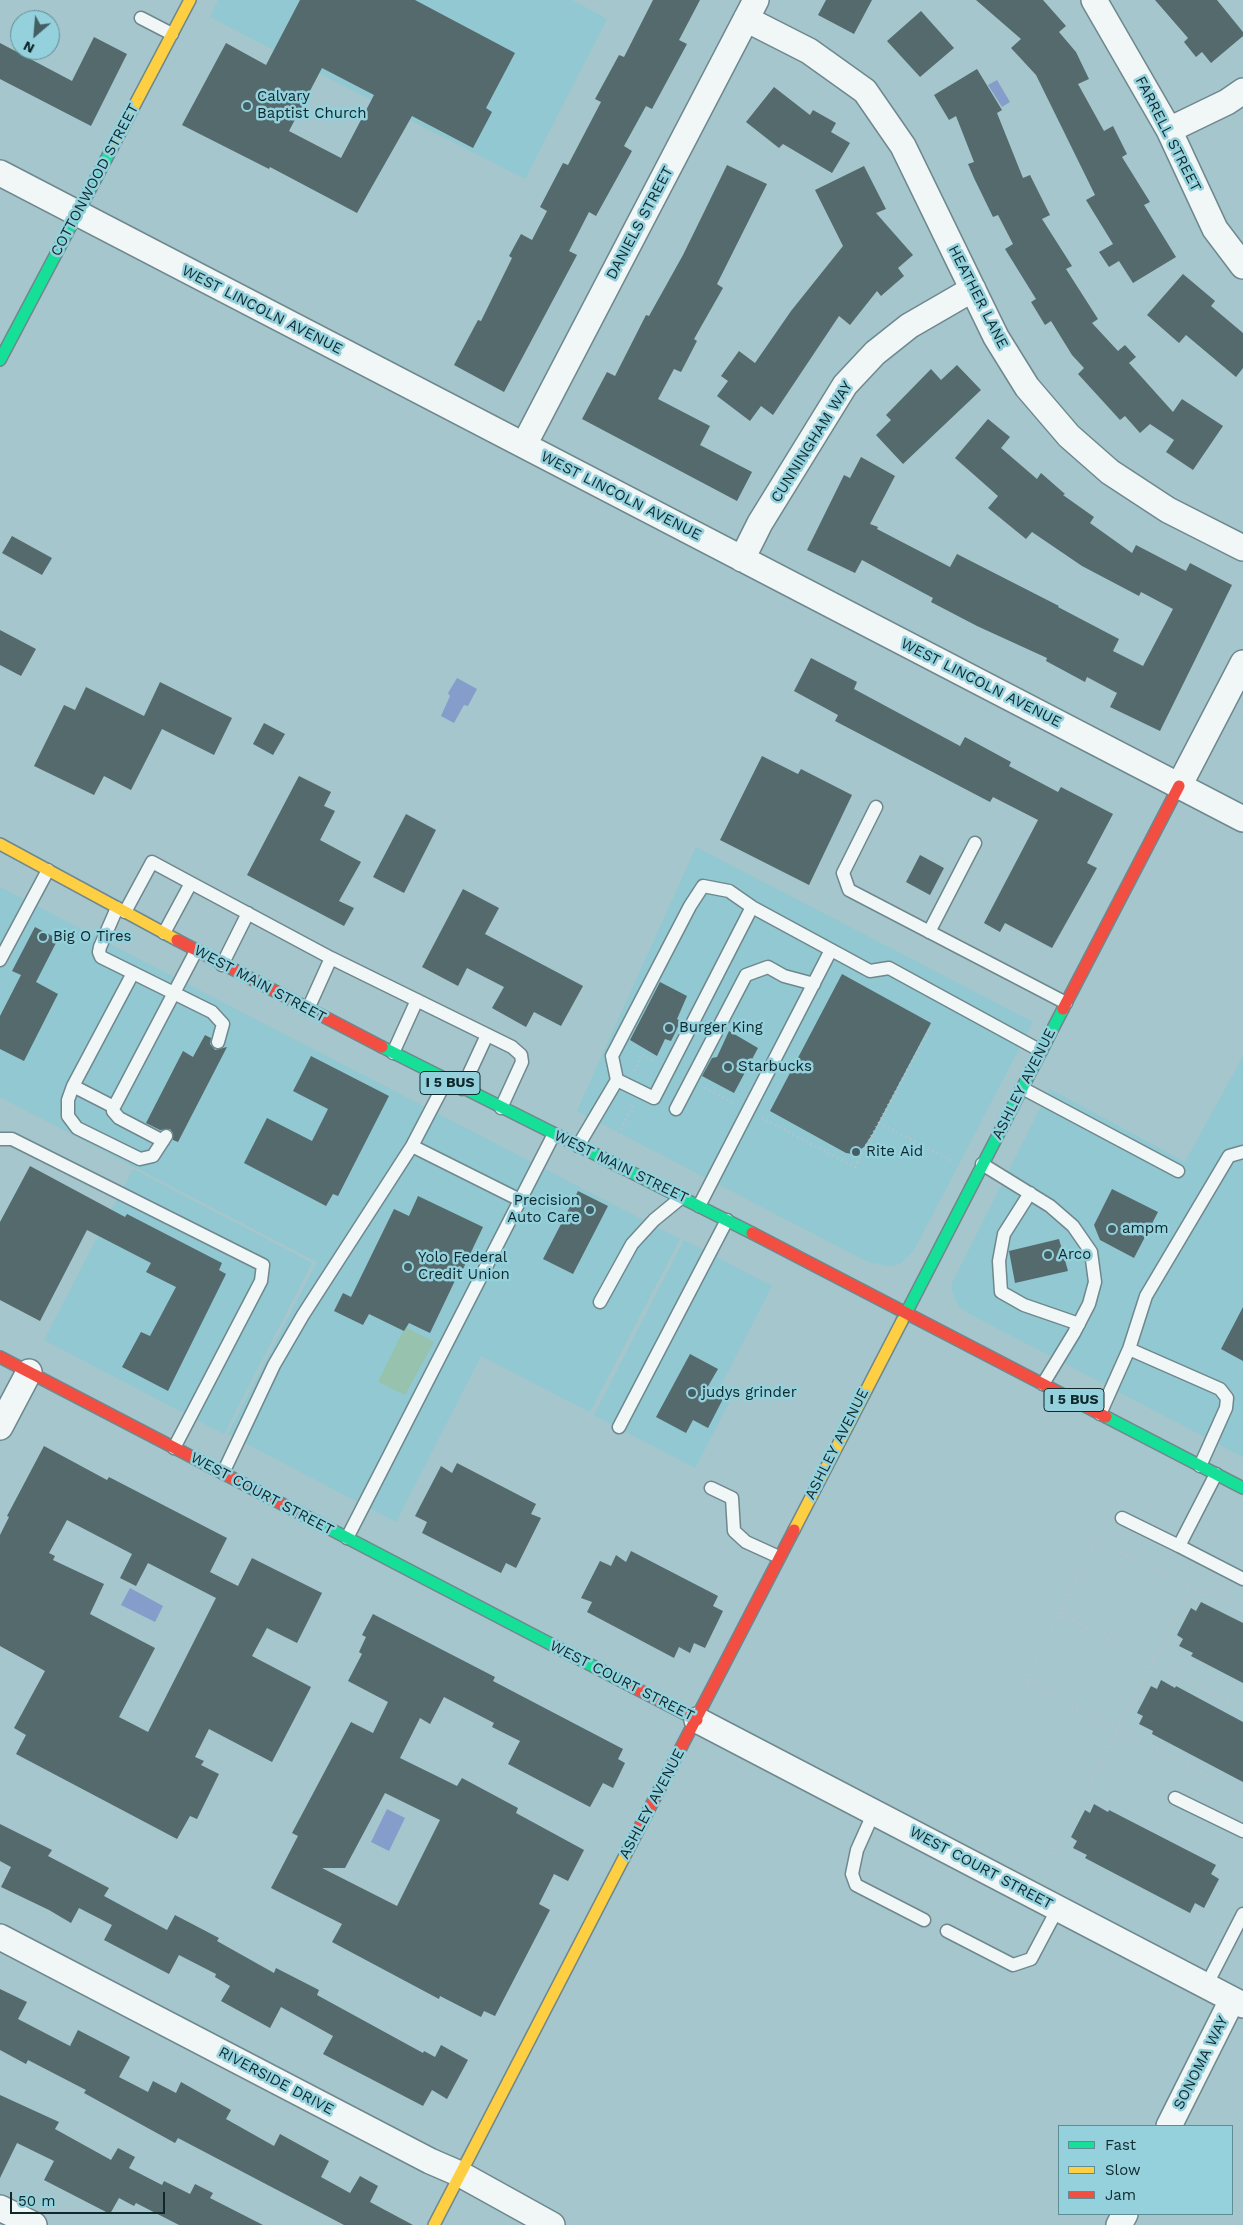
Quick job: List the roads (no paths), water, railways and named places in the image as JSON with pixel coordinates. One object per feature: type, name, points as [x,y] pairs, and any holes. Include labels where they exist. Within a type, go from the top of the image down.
[{"type":"street","name":"COTTONWOOD STREET","points":[[0,360],[190,0]]},
{"type":"street","name":"FARRELL STREET","points":[[1094,0],[1169,130],[1215,229],[1243,266]]},
{"type":"street","name":"HEATHER LANE","points":[[751,9],[865,91],[903,146],[996,337],[1027,387],[1069,436],[1110,472],[1168,510],[1243,548]]},
{"type":"street","name":"DANIELS STREET","points":[[524,445],[751,9]]},
{"type":"street","points":[[1169,130],[1227,102],[1243,91]]},
{"type":"street","name":"WEST LINCOLN AVENUE","points":[[0,173],[1243,819]]},
{"type":"street","name":"CUNNINGHAM WAY","points":[[742,559],[760,523],[845,385],[875,353],[909,326],[973,290]]},
{"type":"street","name":"ASHLEY AVENUE","points":[[434,2225],[697,1720],[905,1312],[1243,663]]},
{"type":"street","name":"WEST MAIN STREET","points":[[0,844],[222,965],[393,1054],[728,1220],[1243,1488]]},
{"type":"street","name":"WEST COURT STREET","points":[[0,1357],[1238,2002]]},
{"type":"street","points":[[0,1426],[29,1372]]},
{"type":"street","name":"RIVERSIDE DRIVE","points":[[0,1937],[430,2162],[460,2174],[552,2225]]},
{"type":"street","name":"SONOMA WAY","points":[[1170,2125],[1238,2002]]},
{"type":"street","points":[[0,2208],[34,2225]]},
{"type":"lane","points":[[141,18],[172,34]]},
{"type":"lane","points":[[876,807],[844,873],[849,890],[1066,1002]]},
{"type":"lane","points":[[929,932],[975,843]]},
{"type":"lane","points":[[218,1042],[223,1029],[220,1019],[212,1012],[101,957],[99,952],[121,910],[152,862],[331,958],[512,1048],[521,1055],[522,1062],[501,1108]]},
{"type":"lane","points":[[0,960],[48,870]]},
{"type":"lane","points":[[164,933],[191,883]]},
{"type":"lane","points":[[578,1146],[617,1080],[612,1056],[690,906],[704,886],[729,890],[752,907],[870,971],[889,968],[1041,1051]]},
{"type":"lane","points":[[617,1080],[654,1098],[752,907]]},
{"type":"lane","points":[[222,965],[248,913]]},
{"type":"lane","points":[[700,1206],[831,950]]},
{"type":"lane","points":[[133,973],[73,1086],[68,1100],[68,1116],[77,1128],[140,1159],[153,1156],[164,1138],[119,1118],[113,1111],[114,1107],[196,951]]},
{"type":"lane","points":[[308,1009],[331,958]]},
{"type":"lane","points":[[676,1109],[746,975],[768,967],[784,976],[814,984]]},
{"type":"lane","points":[[393,1054],[417,1000]]},
{"type":"lane","points":[[462,1089],[487,1035]]},
{"type":"lane","points":[[223,1473],[274,1365],[303,1315],[412,1146],[446,1081]]},
{"type":"lane","points":[[73,1086],[114,1107]]},
{"type":"lane","points":[[1022,1088],[1178,1171]]},
{"type":"lane","points":[[347,1538],[554,1134]]},
{"type":"lane","points":[[0,1139],[12,1139],[263,1265],[261,1281],[174,1448]]},
{"type":"lane","points":[[412,1146],[520,1200]]},
{"type":"lane","points":[[1100,1414],[1129,1349],[1146,1296],[1229,1156],[1243,1152]]},
{"type":"lane","points":[[982,1164],[1050,1206],[1073,1226],[1091,1252],[1094,1282],[1089,1304],[1043,1384]]},
{"type":"lane","points":[[1030,1193],[1004,1234],[999,1261],[1001,1292],[1024,1305],[1079,1324]]},
{"type":"lane","points":[[600,1302],[632,1244],[654,1220],[682,1198]]},
{"type":"lane","points":[[620,1427],[728,1220]]},
{"type":"lane","points":[[1129,1349],[1220,1389],[1227,1398],[1226,1408],[1200,1466]]},
{"type":"lane","points":[[1179,1546],[1216,1474]]},
{"type":"lane","points":[[711,1488],[732,1498],[734,1531],[746,1542],[779,1557]]},
{"type":"lane","points":[[1122,1518],[1243,1579]]},
{"type":"lane","points":[[1175,1798],[1243,1831]]},
{"type":"lane","points":[[874,1812],[857,1850],[852,1874],[856,1885],[924,1920]]},
{"type":"lane","points":[[947,1931],[1013,1965],[1031,1959],[1058,1908]]},
{"type":"lane","points":[[1206,1986],[1243,1914]]},
{"type":"place","name":"Calvary Baptist Church","points":[[247,106]]},
{"type":"place","name":"Big O Tires","points":[[43,937]]},
{"type":"place","name":"Burger King","points":[[669,1028]]},
{"type":"place","name":"Starbucks","points":[[728,1067]]},
{"type":"place","name":"Rite Aid","points":[[856,1152]]},
{"type":"place","name":"Precision Auto Care","points":[[590,1210]]},
{"type":"place","name":"ampm","points":[[1112,1229]]},
{"type":"place","name":"Arco","points":[[1048,1255]]},
{"type":"place","name":"Yolo Federal Credit Union","points":[[408,1267]]},
{"type":"place","name":"judys grinder","points":[[692,1393]]}]
